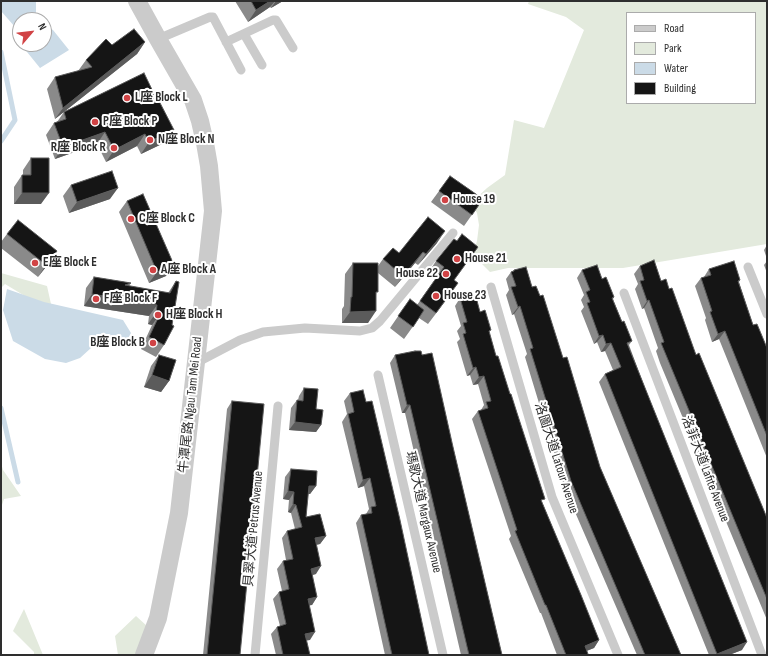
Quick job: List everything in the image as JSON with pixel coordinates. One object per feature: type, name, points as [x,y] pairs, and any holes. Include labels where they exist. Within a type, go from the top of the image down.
[{"type":"street","name":"牛潭尾路 Ngau Tam Mei Road","points":[[137,1],[193,100],[202,129],[209,166],[213,211],[179,513],[158,618],[144,655]]},
{"type":"lane","points":[[158,39],[213,17],[241,70]]},
{"type":"lane","points":[[226,42],[271,20],[276,20],[293,48]]},
{"type":"lane","points":[[244,34],[262,65]]},
{"type":"lane","points":[[196,363],[240,340],[263,332],[305,328],[360,331],[372,328],[380,321],[453,233]]},
{"type":"lane","points":[[748,267],[767,314]]},
{"type":"lane","name":"洛圖大道 Latour Avenue","points":[[491,287],[552,497],[618,655]]},
{"type":"lane","name":"洛菲大道 Lafite Avenue","points":[[624,293],[762,655]]},
{"type":"lane","name":"瑪歌大道 Margaux Avenue","points":[[378,375],[443,655]]},
{"type":"lane","name":"貝翠大道 Petrus Avenue","points":[[255,655],[278,406]]},
{"type":"green space","points":[[529,1],[767,1],[767,244],[623,268],[508,268],[490,272],[473,255],[479,225],[477,213],[471,203],[487,188],[505,175],[514,120],[544,128],[584,30],[566,17],[528,4]]},
{"type":"green space","points":[[1,273],[47,286],[53,313],[5,284],[1,288]]},
{"type":"green space","points":[[1,463],[3,470],[21,496],[4,499],[1,508]]},
{"type":"green space","points":[[24,609],[43,655],[34,655],[34,652],[13,631]]},
{"type":"green space","points":[[136,616],[147,626],[138,655],[118,655],[115,636]]},
{"type":"water","points":[[2,1],[36,1],[36,12],[12,12],[12,24],[1,11]]},
{"type":"water","points":[[52,30],[69,50],[40,68],[27,52],[52,52]]},
{"type":"water","points":[[7,289],[44,302],[123,320],[131,333],[125,344],[105,344],[91,348],[80,358],[66,363],[45,359],[13,341],[3,310]]},
{"type":"building","points":[[251,1],[270,1],[256,10]]},
{"type":"building","points":[[134,29],[145,42],[63,108],[55,77],[92,67],[86,60],[106,39],[112,45]]},
{"type":"building","points":[[144,73],[174,130],[149,142],[145,134],[114,150],[105,132],[63,147],[54,123],[66,119],[64,112]]},
{"type":"building","points":[[31,158],[49,158],[49,193],[22,193],[22,175],[31,175]]},
{"type":"building","points":[[112,171],[118,188],[77,202],[71,185]]},
{"type":"building","points":[[450,176],[483,199],[472,215],[439,191]]},
{"type":"building","points":[[143,194],[174,265],[157,272],[127,201]]},
{"type":"building","points":[[428,217],[445,231],[426,254],[423,252],[403,276],[383,259],[393,248],[399,253]]},
{"type":"building","points":[[18,220],[57,251],[46,265],[7,234]]},
{"type":"building","points":[[462,234],[478,247],[454,280],[458,283],[436,313],[420,301],[444,267],[436,261],[454,239],[457,241]]},
{"type":"building","points":[[654,260],[661,281],[666,279],[669,289],[672,288],[696,355],[699,353],[767,518],[767,599],[661,343],[664,342],[649,300],[647,301],[640,281],[644,280],[640,266]]},
{"type":"building","points":[[734,261],[740,280],[738,281],[753,325],[757,324],[767,348],[767,436],[725,331],[718,334],[710,312],[712,311],[701,278],[711,275],[709,269]]},
{"type":"building","points":[[353,263],[378,263],[378,292],[376,292],[376,311],[350,312]]},
{"type":"building","points":[[597,265],[602,279],[606,277],[614,297],[612,298],[632,341],[627,343],[747,642],[717,654],[605,374],[621,367],[611,343],[606,344],[603,335],[599,336],[587,303],[590,302],[586,292],[590,290],[582,270]]},
{"type":"building","points":[[526,267],[532,287],[536,286],[540,296],[543,295],[563,358],[567,357],[600,467],[681,655],[645,655],[571,481],[530,349],[533,348],[520,306],[518,307],[511,287],[516,286],[511,272]]},
{"type":"building","points":[[94,277],[131,283],[125,285],[170,293],[176,281],[179,282],[172,325],[174,326],[164,345],[149,337],[160,314],[156,313],[157,305],[92,294]]},
{"type":"building","points":[[472,295],[473,298],[476,297],[480,312],[485,310],[496,356],[498,356],[545,499],[541,500],[599,640],[585,646],[588,654],[586,655],[566,655],[515,531],[517,530],[478,411],[488,408],[486,402],[491,401],[484,376],[479,377],[476,367],[473,368],[463,334],[466,333],[463,323],[467,322],[460,298]]},
{"type":"building","points":[[410,299],[424,310],[413,327],[398,316]]},
{"type":"building","points":[[421,351],[422,355],[432,353],[502,655],[469,655],[410,405],[407,405],[395,355]]},
{"type":"building","points":[[159,355],[176,360],[169,381],[152,375]]},
{"type":"building","points":[[304,388],[318,389],[316,409],[323,410],[321,425],[295,422],[297,400],[303,401]]},
{"type":"building","points":[[363,390],[366,402],[372,401],[400,520],[429,655],[392,655],[361,515],[372,513],[371,507],[376,506],[370,478],[363,480],[348,414],[354,412],[350,393]]},
{"type":"building","points":[[232,401],[264,404],[240,655],[207,655]]},
{"type":"building","points":[[291,469],[317,471],[316,486],[309,486],[306,517],[320,514],[326,536],[315,538],[321,566],[311,569],[317,597],[308,599],[315,632],[305,634],[310,655],[283,655],[277,627],[286,624],[279,592],[289,589],[283,561],[293,559],[287,531],[302,527],[296,505],[293,504],[294,492],[288,491]]},
{"type":"waterway","points":[[1,52],[15,120],[1,141]]},
{"type":"waterway","points":[[1,408],[18,482]]},
{"type":"place","name":"L座 Block L","points":[[127,98]]},
{"type":"place","name":"P座 Block P","points":[[95,122]]},
{"type":"place","name":"N座 Block N","points":[[150,140]]},
{"type":"place","name":"R座 Block R","points":[[114,148]]},
{"type":"place","name":"House 19","points":[[445,200]]},
{"type":"place","name":"C座 Block C","points":[[131,219]]},
{"type":"place","name":"House 21","points":[[457,259]]},
{"type":"place","name":"E座 Block E","points":[[35,263]]},
{"type":"place","name":"A座 Block A","points":[[153,270]]},
{"type":"place","name":"House 22","points":[[446,274]]},
{"type":"place","name":"House 23","points":[[436,296]]},
{"type":"place","name":"F座 Block F","points":[[96,299]]},
{"type":"place","name":"H座 Block H","points":[[158,315]]},
{"type":"place","name":"B座 Block B","points":[[153,343]]}]
